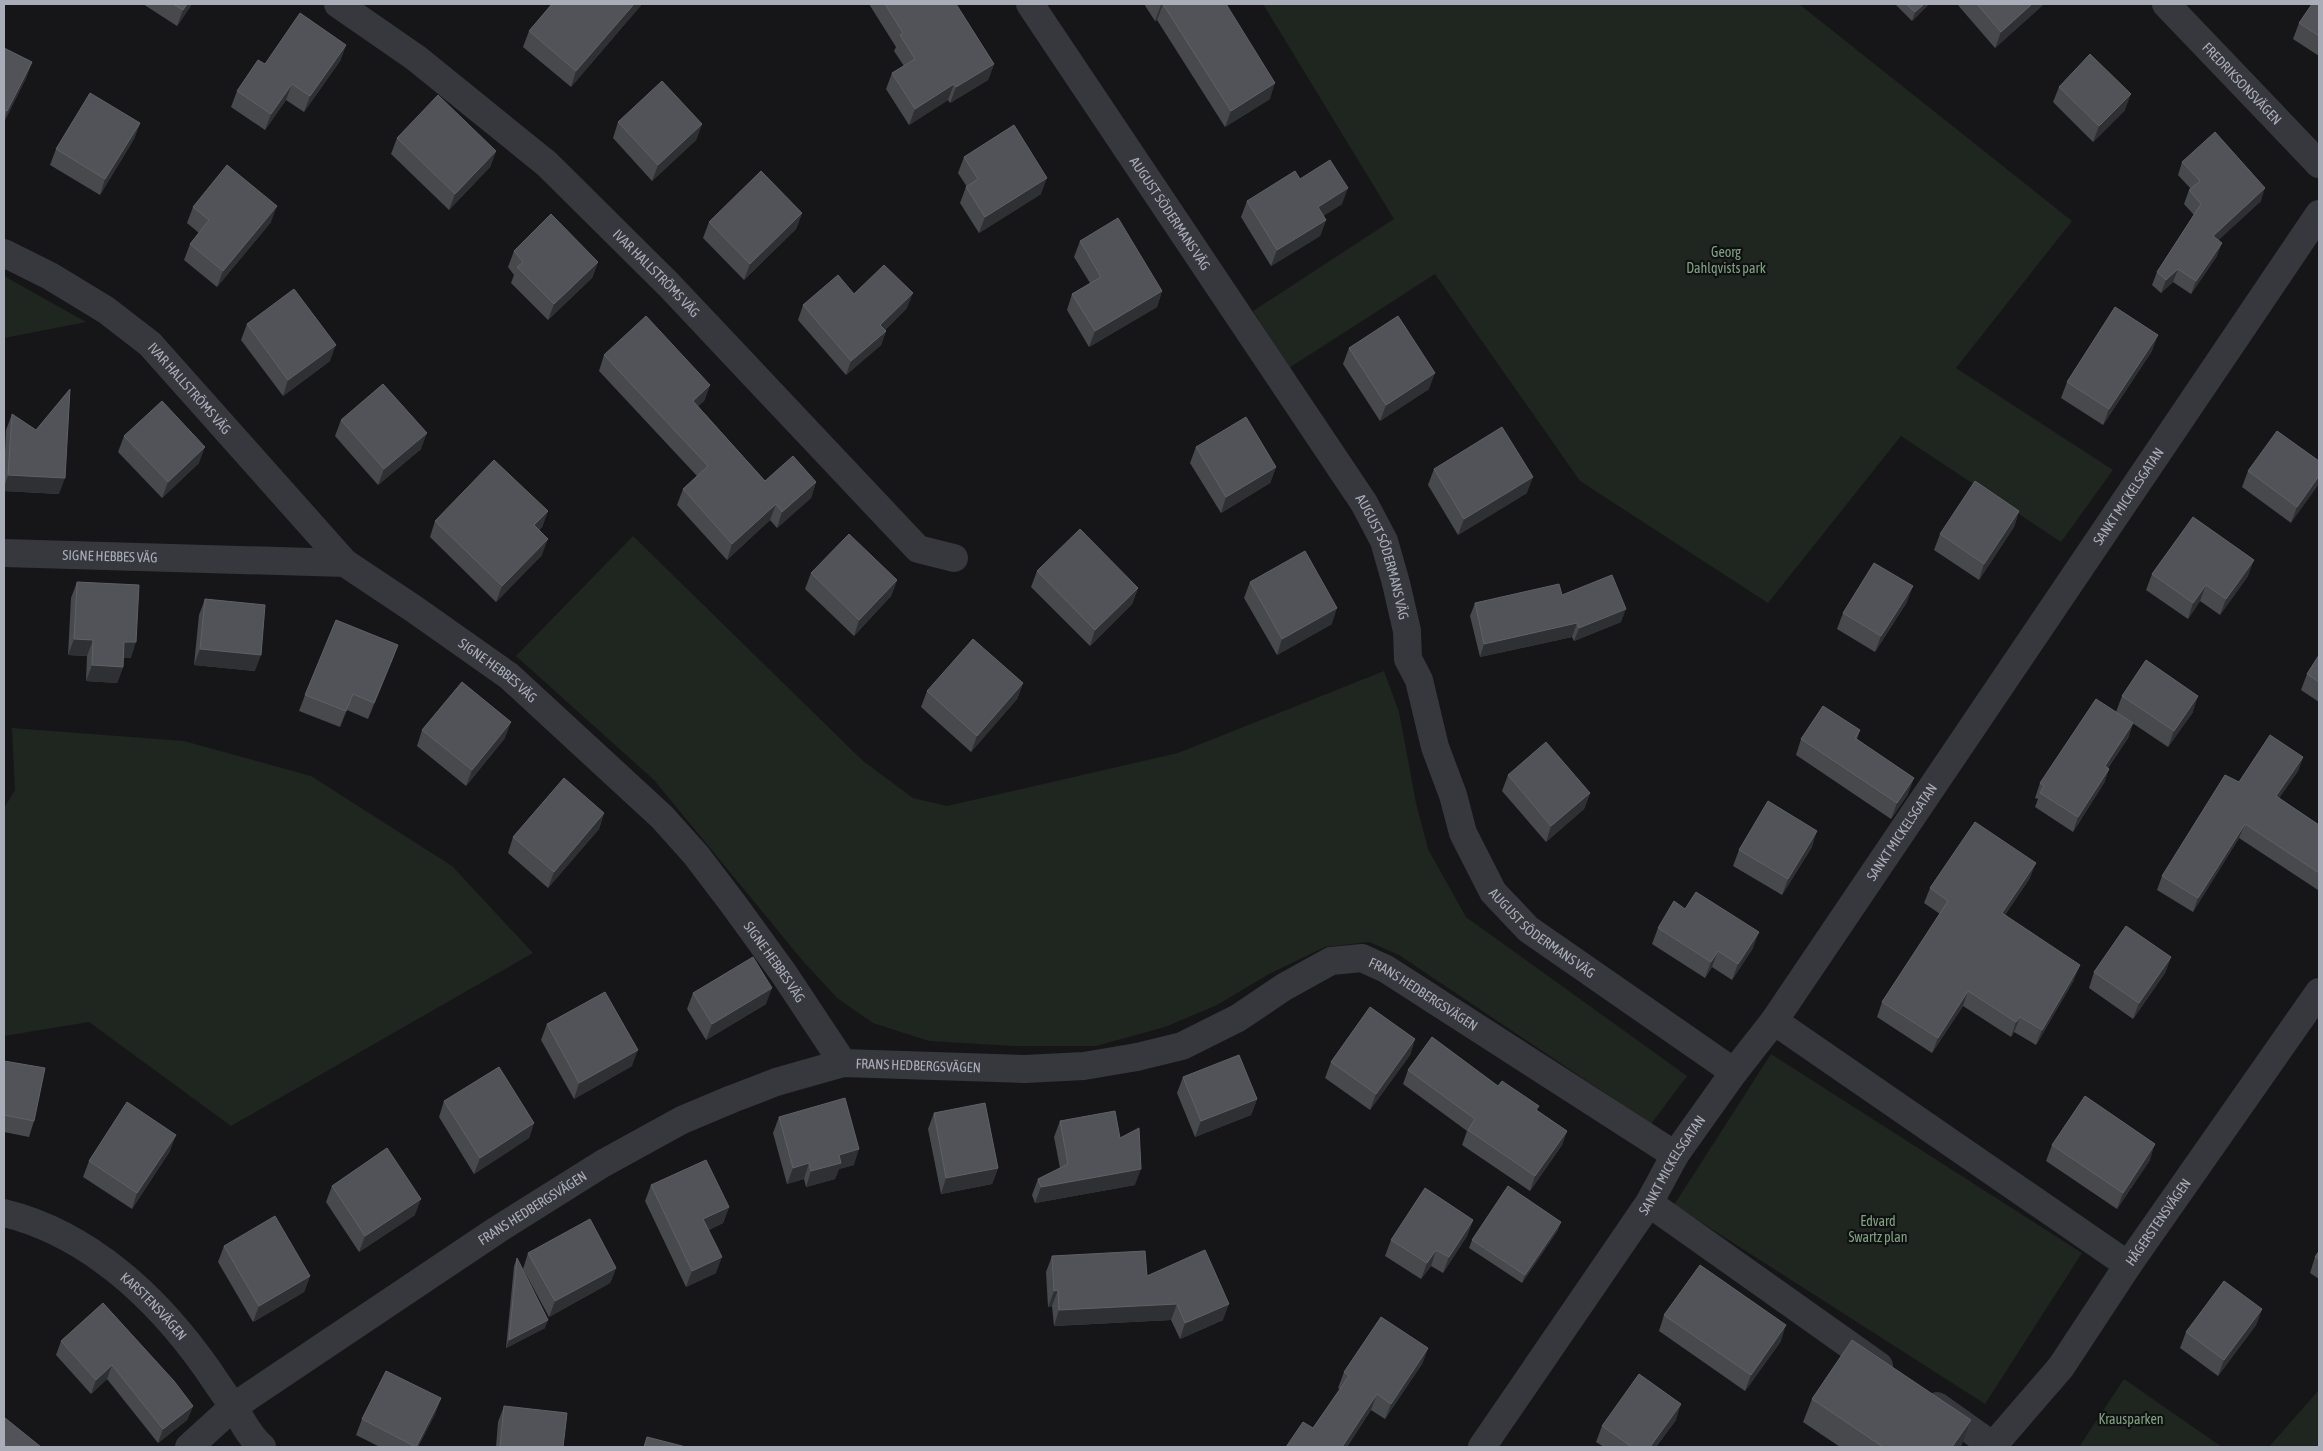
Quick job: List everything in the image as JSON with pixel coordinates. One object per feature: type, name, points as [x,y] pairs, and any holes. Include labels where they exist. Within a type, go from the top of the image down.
[{"type":"street","name":"IVAR HALLSTRÖMS VÄG","points":[[338,4],[416,58],[547,164],[669,285],[918,549],[954,558]]},
{"type":"street","name":"AUGUST SÖDERMANS VÄG","points":[[1030,4],[1364,503],[1384,542],[1407,631],[1408,659],[1419,680],[1435,747],[1453,795],[1463,833],[1493,892],[1528,929],[1734,1072]]},
{"type":"street","name":"FREDRIKSONSVÄGEN","points":[[2166,4],[2319,164]]},
{"type":"street","name":"SANKT MICKELSGATAN","points":[[1482,1447],[1648,1203],[1675,1154],[1734,1072],[1774,1021],[2319,214]]},
{"type":"street","name":"IVAR HALLSTRÖMS VÄG","points":[[4,253],[50,276],[106,310],[150,344],[344,563]]},
{"type":"street","name":"SIGNE HEBBES VÄG","points":[[4,553],[344,563],[414,609],[509,676],[662,817],[696,855],[740,913],[784,974],[843,1063]]},
{"type":"street","name":"FRANS HEDBERGSVÄGEN","points":[[189,1447],[233,1407],[497,1230],[602,1164],[682,1120],[732,1098],[776,1082],[843,1063],[1025,1069],[1084,1066],[1137,1057],[1182,1046],[1238,1018],[1284,986],[1331,961],[1362,958],[1386,969],[1675,1154]]},
{"type":"street","name":"HÄGERSTENSVÄGEN","points":[[1993,1447],[2061,1368],[2128,1264],[2319,992]]},
{"type":"street","points":[[1774,1021],[2128,1264]]},
{"type":"street","points":[[1648,1203],[1993,1447]]},
{"type":"street","name":"KARSTENSVÄGEN","points":[[4,1213],[58,1232],[106,1262],[172,1323],[233,1407],[251,1438],[262,1447]]},
{"type":"green space","name":"Georg Dahlqvists park","points":[[1263,4],[1799,4],[2072,221],[1956,368],[2113,470],[2061,542],[1901,436],[1768,603],[1580,481],[1435,274],[1289,368],[1253,311],[1394,219]]},
{"type":"green space","points":[[4,276],[86,322],[4,338]]},
{"type":"green space","points":[[633,536],[863,761],[913,798],[947,806],[1178,753],[1384,671],[1399,712],[1416,803],[1428,849],[1466,917],[1687,1076],[1651,1124],[1399,955],[1369,942],[1325,947],[1269,974],[1217,1005],[1165,1027],[1096,1046],[1014,1046],[929,1041],[873,1023],[837,998],[802,960],[654,780],[516,656]]},
{"type":"green space","points":[[12,728],[184,741],[311,776],[452,866],[533,953],[231,1126],[89,1022],[4,1036],[4,808],[15,790]]},
{"type":"green space","name":"Edvard Swartz plan","points":[[1771,1054],[2082,1253],[1985,1404],[1674,1205]]},
{"type":"green space","name":"Krausparken","points":[[2124,1379],[2222,1447],[2079,1447]]},
{"type":"green space","points":[[2319,1390],[2319,1447],[2269,1447]]},
{"type":"building","points":[[173,4],[187,4],[183,10]]},
{"type":"building","points":[[552,4],[634,4],[576,71],[529,31]]},
{"type":"building","points":[[885,4],[956,4],[994,64],[956,87],[954,84],[915,109],[892,73],[915,59],[900,35],[903,33]]},
{"type":"building","points":[[1163,4],[1226,4],[1275,83],[1231,111]]},
{"type":"building","points":[[1906,4],[1924,4],[1915,12]]},
{"type":"building","points":[[1977,4],[2032,4],[2001,32]]},
{"type":"building","points":[[2312,4],[2319,4],[2319,36],[2299,23]]},
{"type":"building","points":[[300,13],[346,45],[310,96],[292,84],[271,114],[237,91],[258,60],[265,64]]},
{"type":"building","points":[[4,48],[32,62],[7,111],[4,109]]},
{"type":"building","points":[[2090,54],[2131,94],[2099,126],[2059,87]]},
{"type":"building","points":[[662,81],[702,124],[658,165],[618,122]]},
{"type":"building","points":[[90,93],[140,123],[105,179],[56,149]]},
{"type":"building","points":[[438,95],[496,151],[455,194],[397,138]]},
{"type":"building","points":[[1014,125],[1047,178],[985,217],[966,187],[978,179],[964,157]]},
{"type":"building","points":[[2215,132],[2265,188],[2213,236],[2222,243],[2196,281],[2178,269],[2166,280],[2157,272],[2201,204],[2189,190],[2200,181],[2182,162]]},
{"type":"building","points":[[1330,160],[1348,188],[1318,207],[1326,220],[1277,250],[1247,201],[1295,171],[1300,179]]},
{"type":"building","points":[[227,165],[277,206],[223,271],[190,244],[209,220],[193,207]]},
{"type":"building","points":[[761,171],[802,213],[750,264],[709,222]]},
{"type":"building","points":[[551,214],[598,262],[554,304],[517,267],[523,262],[514,251]]},
{"type":"building","points":[[1118,218],[1162,291],[1095,331],[1072,294],[1101,277],[1080,241]]},
{"type":"building","points":[[884,265],[913,293],[880,325],[886,331],[851,361],[803,305],[838,275],[854,294]]},
{"type":"building","points":[[294,289],[336,345],[288,380],[247,324]]},
{"type":"building","points":[[2115,307],[2158,335],[2109,409],[2067,382]]},
{"type":"building","points":[[646,316],[710,385],[693,401],[765,481],[793,456],[816,482],[782,512],[776,504],[732,544],[683,489],[708,466],[604,355]]},
{"type":"building","points":[[1398,316],[1435,373],[1386,405],[1349,348]]},
{"type":"building","points":[[383,384],[427,433],[384,469],[341,420]]},
{"type":"building","points":[[70,389],[65,478],[8,475],[12,414],[36,430]]},
{"type":"building","points":[[162,401],[205,447],[168,482],[124,436]]},
{"type":"building","points":[[1246,417],[1276,467],[1226,497],[1196,447]]},
{"type":"building","points":[[1502,427],[1533,477],[1464,519],[1434,469]]},
{"type":"building","points":[[2277,431],[2319,461],[2319,476],[2297,507],[2248,471]]},
{"type":"building","points":[[494,460],[548,511],[534,525],[548,539],[502,586],[435,521]]},
{"type":"building","points":[[1975,481],[2019,511],[1984,564],[1940,534]]},
{"type":"building","points":[[2193,517],[2254,560],[2226,599],[2206,585],[2193,603],[2152,574]]},
{"type":"building","points":[[1080,529],[1138,588],[1095,630],[1037,571]]},
{"type":"building","points":[[849,534],[897,580],[859,620],[811,573]]},
{"type":"building","points":[[1305,551],[1337,608],[1282,639],[1250,582]]},
{"type":"building","points":[[1874,563],[1913,586],[1881,636],[1843,613]]},
{"type":"building","points":[[1612,575],[1626,609],[1579,628],[1577,623],[1484,644],[1475,603],[1559,584],[1562,595]]},
{"type":"building","points":[[77,582],[139,585],[136,642],[124,642],[123,667],[92,665],[93,640],[74,639]]},
{"type":"building","points":[[205,599],[265,605],[261,655],[200,649]]},
{"type":"building","points":[[336,620],[398,645],[374,703],[353,694],[346,711],[305,695]]},
{"type":"building","points":[[973,639],[1023,683],[977,736],[927,691]]},
{"type":"building","points":[[2319,655],[2319,682],[2307,674]]},
{"type":"building","points":[[2146,660],[2198,696],[2174,731],[2122,696]]},
{"type":"building","points":[[462,682],[511,722],[472,770],[422,730]]},
{"type":"building","points":[[2096,699],[2133,723],[2105,766],[2109,769],[2078,817],[2040,793],[2044,786],[2040,783]]},
{"type":"building","points":[[1823,706],[1860,730],[1855,738],[1914,778],[1897,803],[1801,739]]},
{"type":"building","points":[[2270,735],[2303,757],[2276,796],[2319,825],[2319,873],[2245,824],[2198,898],[2162,876],[2225,775],[2239,782]]},
{"type":"building","points":[[1546,742],[1590,793],[1551,826],[1508,775]]},
{"type":"building","points":[[564,778],[604,813],[554,872],[513,837]]},
{"type":"building","points":[[1768,801],[1817,831],[1788,879],[1739,850]]},
{"type":"building","points":[[1975,822],[2036,863],[2002,913],[2080,965],[2042,1030],[2020,1017],[2016,1022],[1968,991],[1938,1038],[1882,1002],[1948,901],[1930,888]]},
{"type":"building","points":[[1696,892],[1759,932],[1738,964],[1718,951],[1711,962],[1658,928],[1674,901],[1685,909]]},
{"type":"building","points":[[2126,926],[2171,957],[2139,1003],[2094,972]]},
{"type":"building","points":[[753,957],[772,988],[712,1024],[693,993]]},
{"type":"building","points":[[605,992],[638,1050],[579,1083],[547,1024]]},
{"type":"building","points":[[1370,1007],[1415,1039],[1376,1094],[1331,1062]]},
{"type":"building","points":[[1432,1037],[1498,1086],[1502,1081],[1539,1106],[1536,1110],[1567,1131],[1535,1176],[1468,1130],[1475,1119],[1408,1070]]},
{"type":"building","points":[[1239,1055],[1257,1099],[1201,1121],[1183,1077]]},
{"type":"building","points":[[4,1061],[45,1068],[34,1121],[4,1115]]},
{"type":"building","points":[[499,1067],[534,1123],[480,1158],[444,1101]]},
{"type":"building","points":[[2085,1096],[2155,1144],[2123,1193],[2052,1145]]},
{"type":"building","points":[[845,1098],[859,1149],[839,1155],[841,1163],[811,1171],[809,1163],[793,1168],[779,1117]]},
{"type":"building","points":[[127,1102],[176,1135],[137,1193],[89,1161]]},
{"type":"building","points":[[985,1103],[998,1168],[946,1178],[934,1113]]},
{"type":"building","points":[[1115,1111],[1120,1138],[1139,1128],[1141,1169],[1041,1187],[1038,1179],[1068,1164],[1060,1121]]},
{"type":"building","points":[[387,1148],[421,1199],[365,1236],[332,1186]]},
{"type":"building","points":[[706,1160],[729,1207],[703,1219],[722,1257],[692,1271],[651,1185]]},
{"type":"building","points":[[1508,1186],[1561,1222],[1525,1275],[1472,1240]]},
{"type":"building","points":[[1425,1188],[1473,1220],[1449,1257],[1436,1250],[1427,1263],[1391,1240]]},
{"type":"building","points":[[275,1216],[310,1276],[259,1306],[224,1246]]},
{"type":"building","points":[[590,1219],[616,1268],[555,1301],[528,1253]]},
{"type":"building","points":[[1205,1250],[1229,1304],[1185,1323],[1177,1304],[1059,1310],[1058,1290],[1054,1291],[1052,1256],[1145,1251],[1147,1276]]},
{"type":"building","points":[[2319,1251],[2319,1259],[2315,1257]]},
{"type":"building","points":[[517,1258],[548,1320],[509,1340]]},
{"type":"building","points":[[1700,1265],[1786,1325],[1751,1375],[1664,1315]]},
{"type":"building","points":[[2224,1281],[2262,1309],[2224,1360],[2186,1332]]},
{"type":"building","points":[[103,1303],[174,1381],[193,1406],[163,1429],[112,1365],[96,1380],[61,1341]]},
{"type":"building","points":[[1381,1317],[1428,1348],[1391,1404],[1377,1394],[1342,1447],[1286,1447],[1303,1422],[1313,1428],[1349,1376],[1344,1372]]},
{"type":"building","points":[[1852,1340],[1971,1420],[1952,1447],[1883,1447],[1812,1399]]},
{"type":"building","points":[[386,1371],[441,1398],[416,1447],[362,1419]]},
{"type":"building","points":[[1639,1374],[1681,1404],[1650,1447],[1632,1447],[1602,1426]]},
{"type":"building","points":[[504,1406],[567,1413],[563,1447],[500,1447]]},
{"type":"building","points":[[5,1418],[41,1447],[4,1447]]},
{"type":"building","points":[[647,1437],[686,1447],[644,1447]]}]
